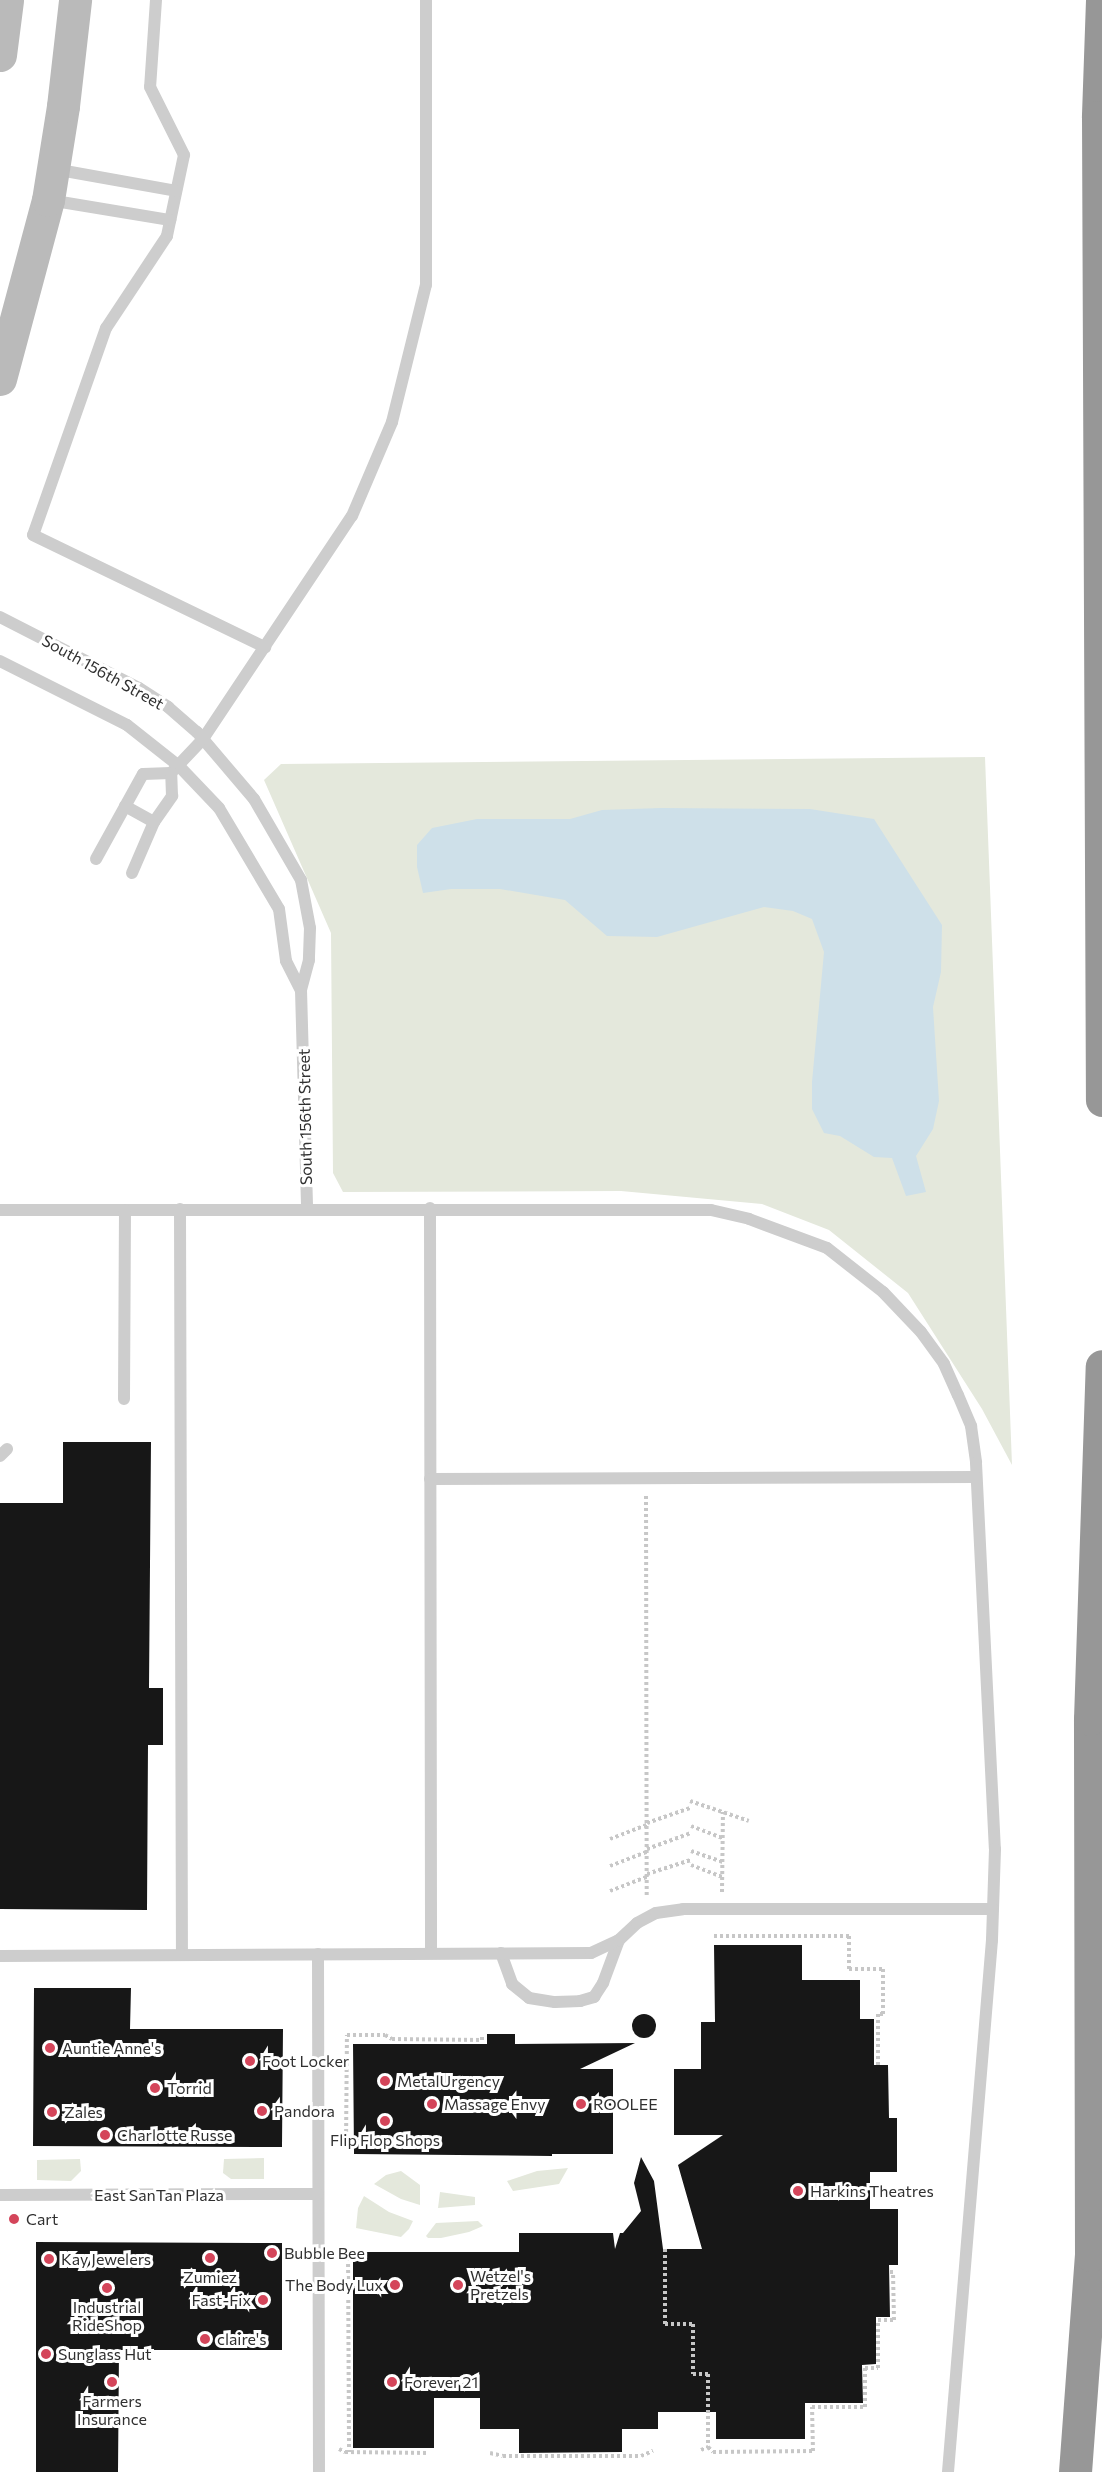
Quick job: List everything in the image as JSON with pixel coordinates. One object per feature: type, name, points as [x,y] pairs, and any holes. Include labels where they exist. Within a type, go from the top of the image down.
[{"type":"highway","points":[[1102,0],[1098,177],[1102,1100]]},
{"type":"highway","points":[[1075,2472],[1091,2255],[1090,1719],[1102,1366]]},
{"type":"main road","points":[[0,55],[7,0]]},
{"type":"main road","points":[[0,380],[50,184],[63,106],[75,0]]},
{"type":"lane","points":[[156,0],[150,87],[184,155],[167,236],[106,328],[33,536],[265,647]]},
{"type":"lane","points":[[132,873],[154,822],[172,796],[175,769],[203,739],[352,516],[392,422],[426,285],[426,0]]},
{"type":"lane","points":[[50,184],[176,191]]},
{"type":"lane","points":[[50,184],[170,220]]},
{"type":"lane","name":"South 156th Street","points":[[0,617],[140,688],[168,707],[203,739],[254,799],[300,880],[310,928],[309,960],[302,990],[307,1208]]},
{"type":"lane","name":"South 156th Street","points":[[0,661],[127,725],[219,808],[279,909],[286,961],[302,990]]},
{"type":"lane","points":[[96,859],[143,774],[175,769]]},
{"type":"lane","points":[[125,806],[154,822]]},
{"type":"lane","points":[[0,1210],[307,1208],[711,1210],[749,1219],[826,1248],[883,1292],[921,1332],[944,1364],[971,1426],[976,1477],[995,1849],[993,1909],[948,2472]]},
{"type":"lane","points":[[430,1208],[431,1953]]},
{"type":"lane","points":[[180,1209],[182,1955]]},
{"type":"lane","points":[[124,1400],[125,1210]]},
{"type":"lane","points":[[430,1479],[976,1477]]},
{"type":"lane","points":[[0,1956],[591,1953],[619,1940],[637,1923],[656,1913],[682,1909],[993,1909]]},
{"type":"lane","points":[[501,1953],[512,1984],[529,1998],[555,2002],[580,2001],[594,1997],[603,1983],[619,1940]]},
{"type":"lane","points":[[318,1954],[318,2472]]},
{"type":"lane","name":"East SanTan Plaza","points":[[0,2196],[318,2194]]},
{"type":"path","points":[[646,1496],[648,1897]]},
{"type":"path","points":[[690,1801],[749,1821]]},
{"type":"path","points":[[609,1839],[690,1808]]},
{"type":"path","points":[[722,1893],[723,1812]]},
{"type":"path","points":[[691,1826],[723,1838]]},
{"type":"path","points":[[610,1866],[691,1833]]},
{"type":"path","points":[[691,1851],[723,1862]]},
{"type":"path","points":[[610,1891],[691,1860]]},
{"type":"path","points":[[691,1865],[723,1877]]},
{"type":"path","points":[[722,1927],[723,1936]]},
{"type":"path","points":[[714,1936],[849,1936],[849,1969],[883,1969],[883,2014],[878,2014],[878,2065]]},
{"type":"path","points":[[346,2144],[347,2035],[385,2035],[393,2039],[482,2040],[482,2034]]},
{"type":"path","points":[[664,2249],[664,2324],[693,2324],[693,2374],[708,2374],[708,2447],[713,2452],[813,2451],[813,2407],[865,2407],[865,2368],[878,2368],[878,2320],[894,2320],[893,2272],[889,2272]]},
{"type":"path","points":[[348,2252],[349,2452]]},
{"type":"path","points":[[701,2450],[708,2447]]},
{"type":"path","points":[[339,2449],[349,2452],[429,2453]]},
{"type":"path","points":[[490,2452],[503,2456],[641,2456],[653,2451]]},
{"type":"shaded area","points":[[985,757],[1012,1465],[982,1409],[908,1293],[829,1230],[762,1204],[621,1191],[343,1192],[333,1173],[331,933],[264,780],[281,764]]},
{"type":"shaded area","points":[[810,809],[874,819],[942,925],[941,972],[933,1007],[939,1101],[933,1129],[916,1156],[926,1192],[906,1196],[892,1158],[874,1157],[840,1136],[824,1133],[812,1109],[812,1082],[824,952],[812,919],[793,911],[764,907],[657,937],[607,936],[565,900],[500,889],[451,889],[423,893],[417,867],[417,845],[432,828],[477,819],[570,819],[602,810]]},
{"type":"shaded area","points":[[264,2158],[264,2179],[231,2179],[223,2173],[224,2159]]},
{"type":"shaded area","points":[[80,2159],[81,2171],[71,2181],[37,2180],[37,2160]]},
{"type":"shaded area","points":[[568,2168],[559,2184],[513,2191],[507,2181],[537,2171]]},
{"type":"shaded area","points":[[401,2171],[420,2185],[420,2205],[401,2199],[374,2184],[386,2175]]},
{"type":"shaded area","points":[[440,2192],[475,2197],[475,2205],[438,2208]]},
{"type":"shaded area","points":[[364,2196],[389,2212],[413,2221],[409,2229],[401,2237],[356,2228],[358,2208]]},
{"type":"shaded area","points":[[478,2221],[483,2226],[469,2232],[441,2238],[426,2236],[436,2223]]},
{"type":"building","points":[[63,1442],[151,1442],[149,1688],[163,1688],[163,1745],[148,1745],[147,1910],[0,1909],[0,1503],[63,1503]]},
{"type":"building","points":[[714,1945],[802,1945],[802,1980],[860,1980],[860,2019],[874,2019],[874,2065],[888,2065],[889,2118],[897,2118],[897,2172],[870,2172],[870,2209],[898,2209],[898,2265],[889,2265],[890,2317],[876,2317],[876,2364],[862,2365],[863,2403],[805,2403],[805,2439],[716,2439],[716,2412],[658,2412],[658,2429],[622,2429],[622,2452],[519,2453],[519,2429],[480,2429],[480,2398],[434,2398],[434,2448],[353,2448],[353,2252],[519,2252],[519,2233],[613,2233],[615,2249],[620,2233],[623,2233],[641,2211],[634,2183],[641,2157],[654,2181],[663,2249],[702,2249],[678,2165],[723,2135],[674,2135],[674,2069],[701,2069],[701,2022],[715,2022]]},
{"type":"building","points":[[34,1988],[131,1988],[130,2029],[283,2029],[282,2147],[33,2146]]},
{"type":"building","points":[[644,2014],[652,2018],[656,2026],[652,2034],[644,2038],[636,2034],[632,2026],[636,2018]]},
{"type":"building","points":[[487,2034],[515,2034],[515,2044],[635,2043],[580,2069],[613,2069],[613,2154],[552,2154],[552,2156],[354,2154],[353,2044],[487,2044]]},
{"type":"building","points":[[36,2242],[282,2243],[282,2350],[119,2350],[118,2472],[36,2472]]},
{"type":"place","name":"Auntie Anne's","points":[[50,2048]]},
{"type":"place","name":"Foot Locker","points":[[250,2061]]},
{"type":"place","name":"MetalUrgency","points":[[385,2081]]},
{"type":"place","name":"Torrid","points":[[155,2088]]},
{"type":"place","name":"Massage Envy","points":[[432,2104]]},
{"type":"place","name":"ROOLEE","points":[[581,2104]]},
{"type":"place","name":"Pandora","points":[[262,2111]]},
{"type":"place","name":"Zales","points":[[52,2112]]},
{"type":"place","name":"Flip Flop Shops","points":[[385,2121]]},
{"type":"place","name":"Charlotte Russe","points":[[105,2135]]},
{"type":"place","name":"Harkins Theatres","points":[[798,2191]]},
{"type":"place","name":"Cart","points":[[14,2219]]},
{"type":"place","name":"Bubble Bee","points":[[272,2253]]},
{"type":"place","name":"Zumiez","points":[[210,2258]]},
{"type":"place","name":"Kay Jewelers","points":[[49,2259]]},
{"type":"place","name":"The Body Lux","points":[[395,2285]]},
{"type":"place","name":"Wetzel's Pretzels","points":[[458,2285]]},
{"type":"place","name":"Industrial RideShop","points":[[107,2288]]},
{"type":"place","name":"Fast-Fix","points":[[263,2300]]},
{"type":"place","name":"claire's","points":[[205,2339]]},
{"type":"place","name":"Sunglass Hut","points":[[46,2354]]},
{"type":"place","name":"Farmers Insurance","points":[[112,2382]]},
{"type":"place","name":"Forever 21","points":[[392,2382]]}]
